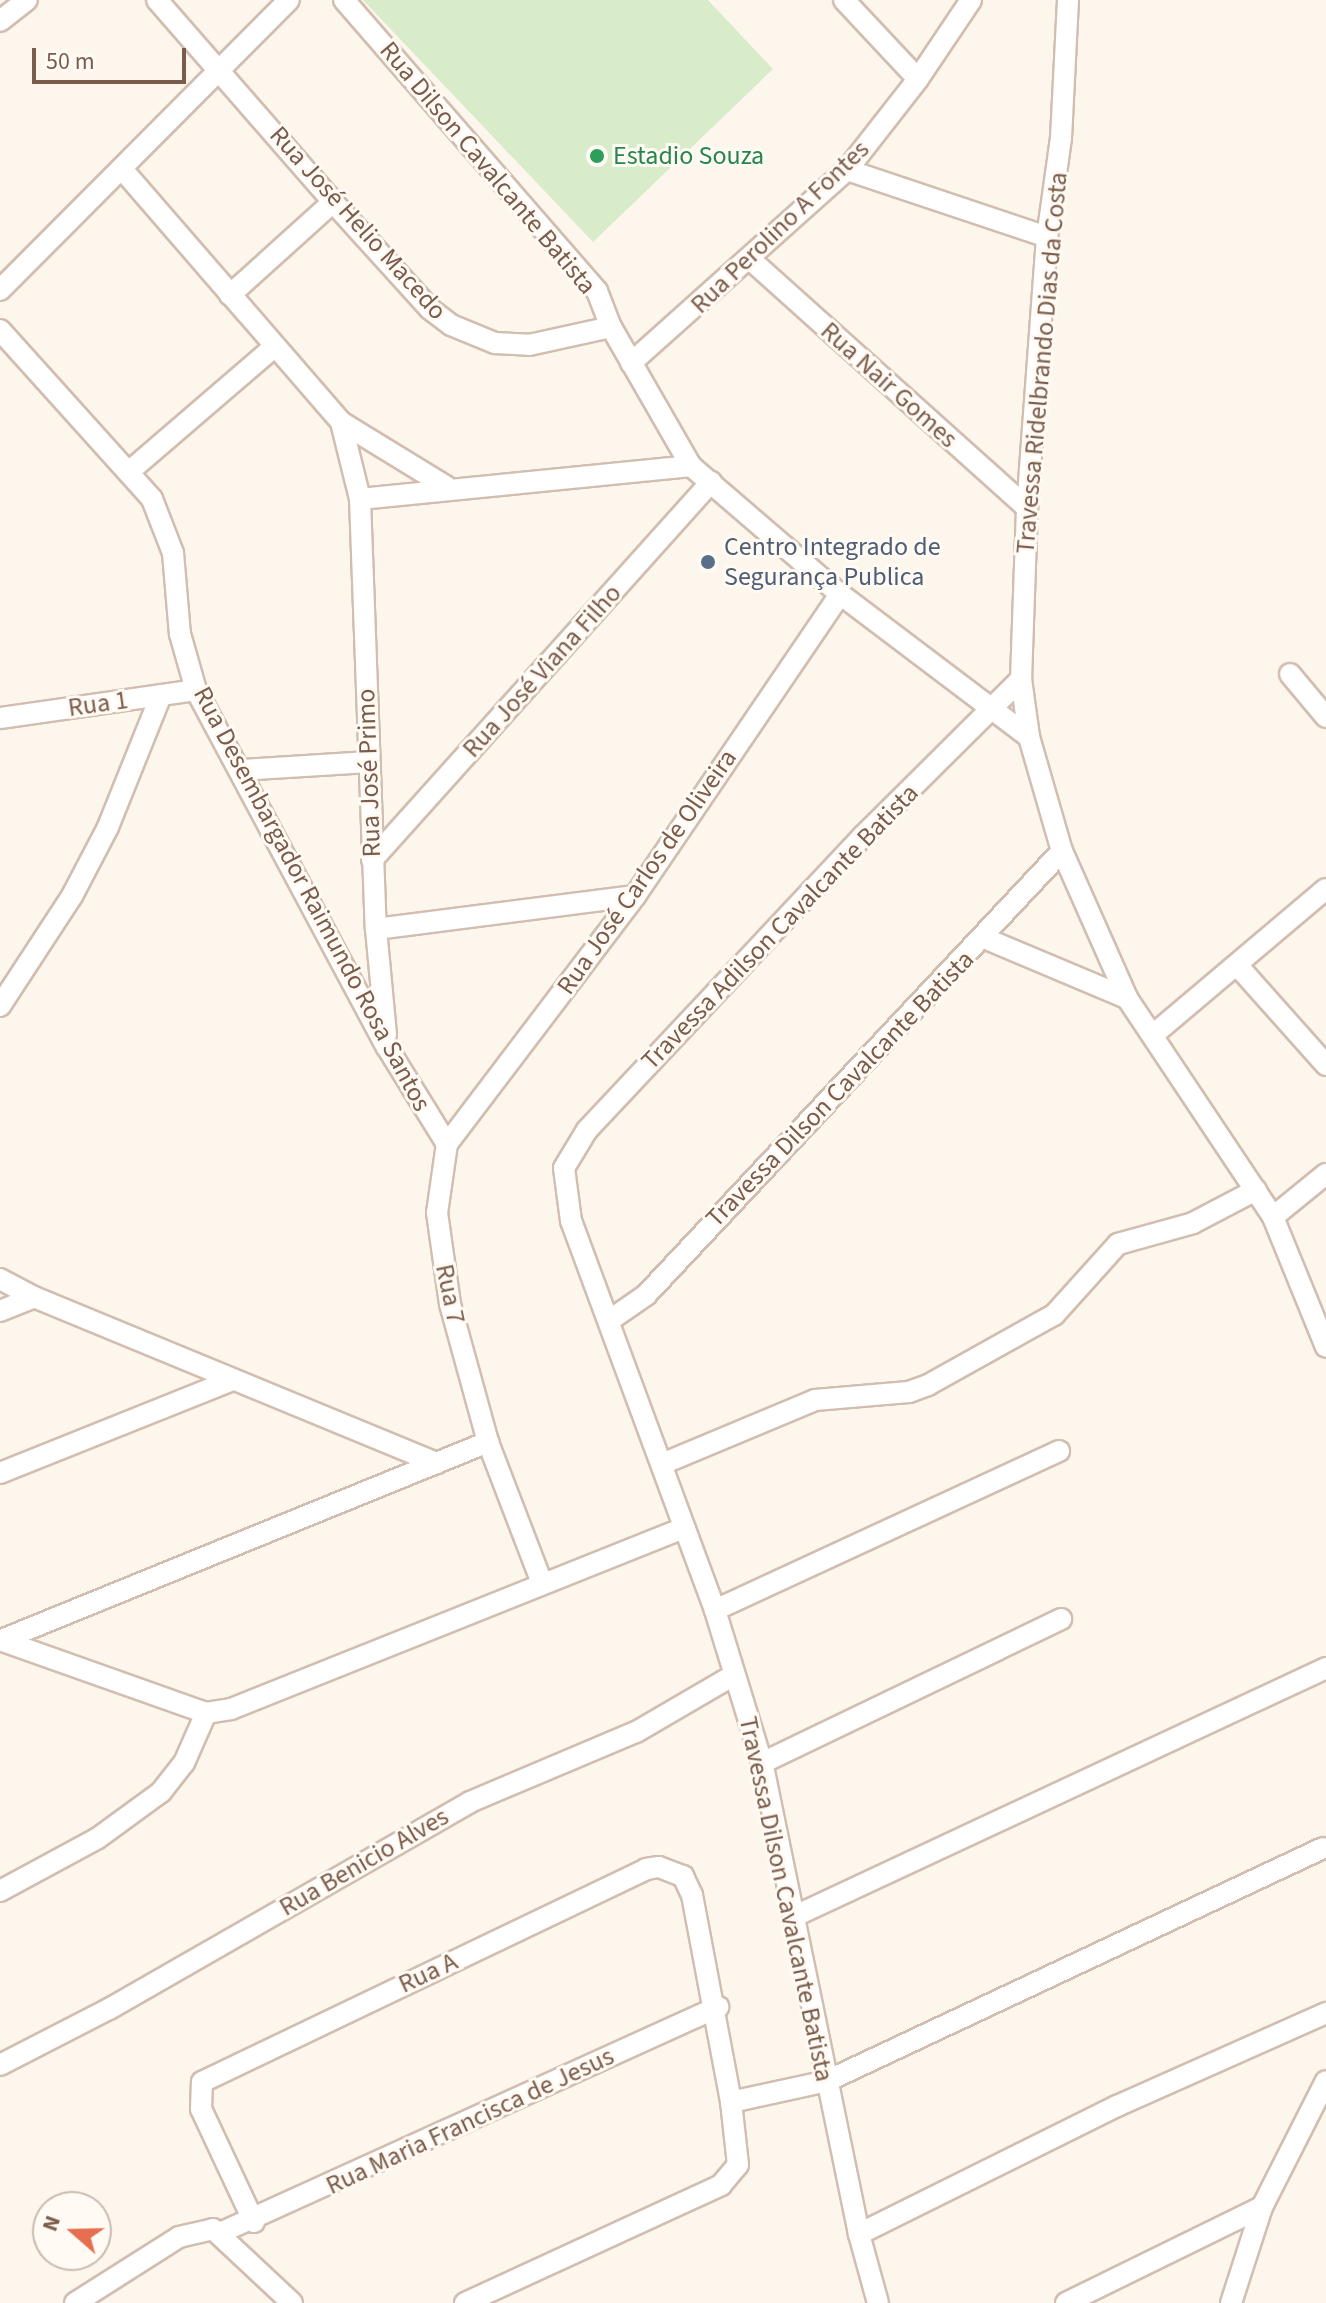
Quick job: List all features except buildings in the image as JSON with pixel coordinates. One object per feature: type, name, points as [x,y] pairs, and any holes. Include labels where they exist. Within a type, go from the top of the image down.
[{"type":"street","points":[[0,21],[27,0]]},
{"type":"street","name":"Rua José Helio Macedo","points":[[157,0],[221,68],[333,202],[430,309],[472,335],[529,345],[611,327]]},
{"type":"street","points":[[0,290],[289,0]]},
{"type":"street","name":"Rua Dilson Cavalcante Batista","points":[[344,0],[584,275],[691,466],[840,594],[1029,737]]},
{"type":"street","points":[[844,0],[918,79]]},
{"type":"street","name":"Rua Perolino A Fontes","points":[[631,363],[751,260],[847,170],[918,79],[971,0]]},
{"type":"street","name":"Travessa Ridelbrando Dias da Costa","points":[[1068,0],[1061,138],[1047,237],[1027,508],[1021,679],[1029,737],[1062,851],[1127,998],[1273,1217],[1326,1347]]},
{"type":"street","points":[[122,169],[273,348],[341,422],[447,487]]},
{"type":"street","points":[[847,170],[1047,237]]},
{"type":"street","points":[[230,295],[333,202]]},
{"type":"street","name":"Rua Nair Gomes","points":[[751,260],[1027,508]]},
{"type":"street","name":"Rua Desembargador Raimundo Rosa Santos","points":[[0,330],[131,470],[166,528],[180,634],[196,690],[387,1047],[447,1144]]},
{"type":"street","points":[[131,470],[273,348]]},
{"type":"street","name":"Rua José Primo","points":[[341,422],[360,499],[367,762],[376,929],[387,1047]]},
{"type":"street","points":[[360,499],[447,487],[691,466]]},
{"type":"street","name":"Rua José Viana Filho","points":[[372,860],[711,482]]},
{"type":"street","name":"Rua José Carlos de Oliveira","points":[[447,1144],[635,896],[840,594]]},
{"type":"street","points":[[1290,674],[1326,717]]},
{"type":"street","name":"Travessa Adilson Cavalcante Batista","points":[[563,1189],[568,1156],[587,1130],[1021,679]]},
{"type":"street","name":"Rua 1","points":[[0,718],[196,690]]},
{"type":"street","points":[[0,1006],[80,882],[161,695]]},
{"type":"street","points":[[241,770],[367,762]]},
{"type":"street","name":"Travessa Dilson Cavalcante Batista","points":[[610,1320],[646,1295],[984,938],[1062,851]]},
{"type":"street","points":[[1153,1035],[1326,889]]},
{"type":"street","points":[[376,929],[635,896]]},
{"type":"street","points":[[984,938],[1127,998]]},
{"type":"street","points":[[1237,965],[1326,1065]]},
{"type":"street","name":"Rua 7","points":[[447,1144],[437,1213],[441,1256],[488,1442],[542,1583]]},
{"type":"street","points":[[1273,1217],[1326,1174]]},
{"type":"street","name":"Travessa Dilson Cavalcante Batista","points":[[563,1189],[715,1610],[762,1763],[859,2234],[878,2303]]},
{"type":"street","points":[[662,1464],[815,1400],[909,1392],[928,1385],[1054,1315],[1118,1244],[1193,1223],[1256,1190]]},
{"type":"street","points":[[0,1279],[34,1297],[437,1463]]},
{"type":"street","points":[[0,1311],[34,1297]]},
{"type":"street","points":[[0,1473],[232,1380]]},
{"type":"street","points":[[2,1640],[488,1442]]},
{"type":"street","points":[[715,1610],[1059,1451]]},
{"type":"street","points":[[2,1640],[206,1713],[261,1700],[683,1528]]},
{"type":"street","points":[[762,1763],[1061,1619]]},
{"type":"street","points":[[795,1916],[1326,1668]]},
{"type":"street","name":"Rua Benicio Alves","points":[[0,2065],[109,2009],[470,1802],[636,1732],[734,1675]]},
{"type":"street","points":[[0,1891],[67,1857],[161,1792],[175,1778],[206,1713]]},
{"type":"street","points":[[731,2102],[827,2081],[1323,1848]]},
{"type":"street","name":"Rua A","points":[[254,2222],[201,2109],[197,2095],[210,2075],[632,1873],[659,1867],[683,1876],[696,1909],[718,2007]]},
{"type":"street","points":[[465,2303],[721,2185],[738,2165],[718,2007]]},
{"type":"street","name":"Rua Maria Francisca de Jesus","points":[[75,2303],[179,2237],[201,2229],[222,2232],[254,2222],[718,2007]]},
{"type":"street","points":[[859,2234],[1117,2106],[1326,2013]]},
{"type":"street","points":[[1231,2303],[1262,2207],[1326,2081]]},
{"type":"street","points":[[1066,2303],[1262,2207]]},
{"type":"street","points":[[222,2232],[292,2303]]},
{"type":"green space","name":"Estadio Souza","points":[[363,0],[708,0],[773,69],[593,242]]},
{"type":"place","name":"Estadio Souza","points":[[597,156]]},
{"type":"place","name":"Centro Integrado de Segurança Publica","points":[[708,562]]}]
